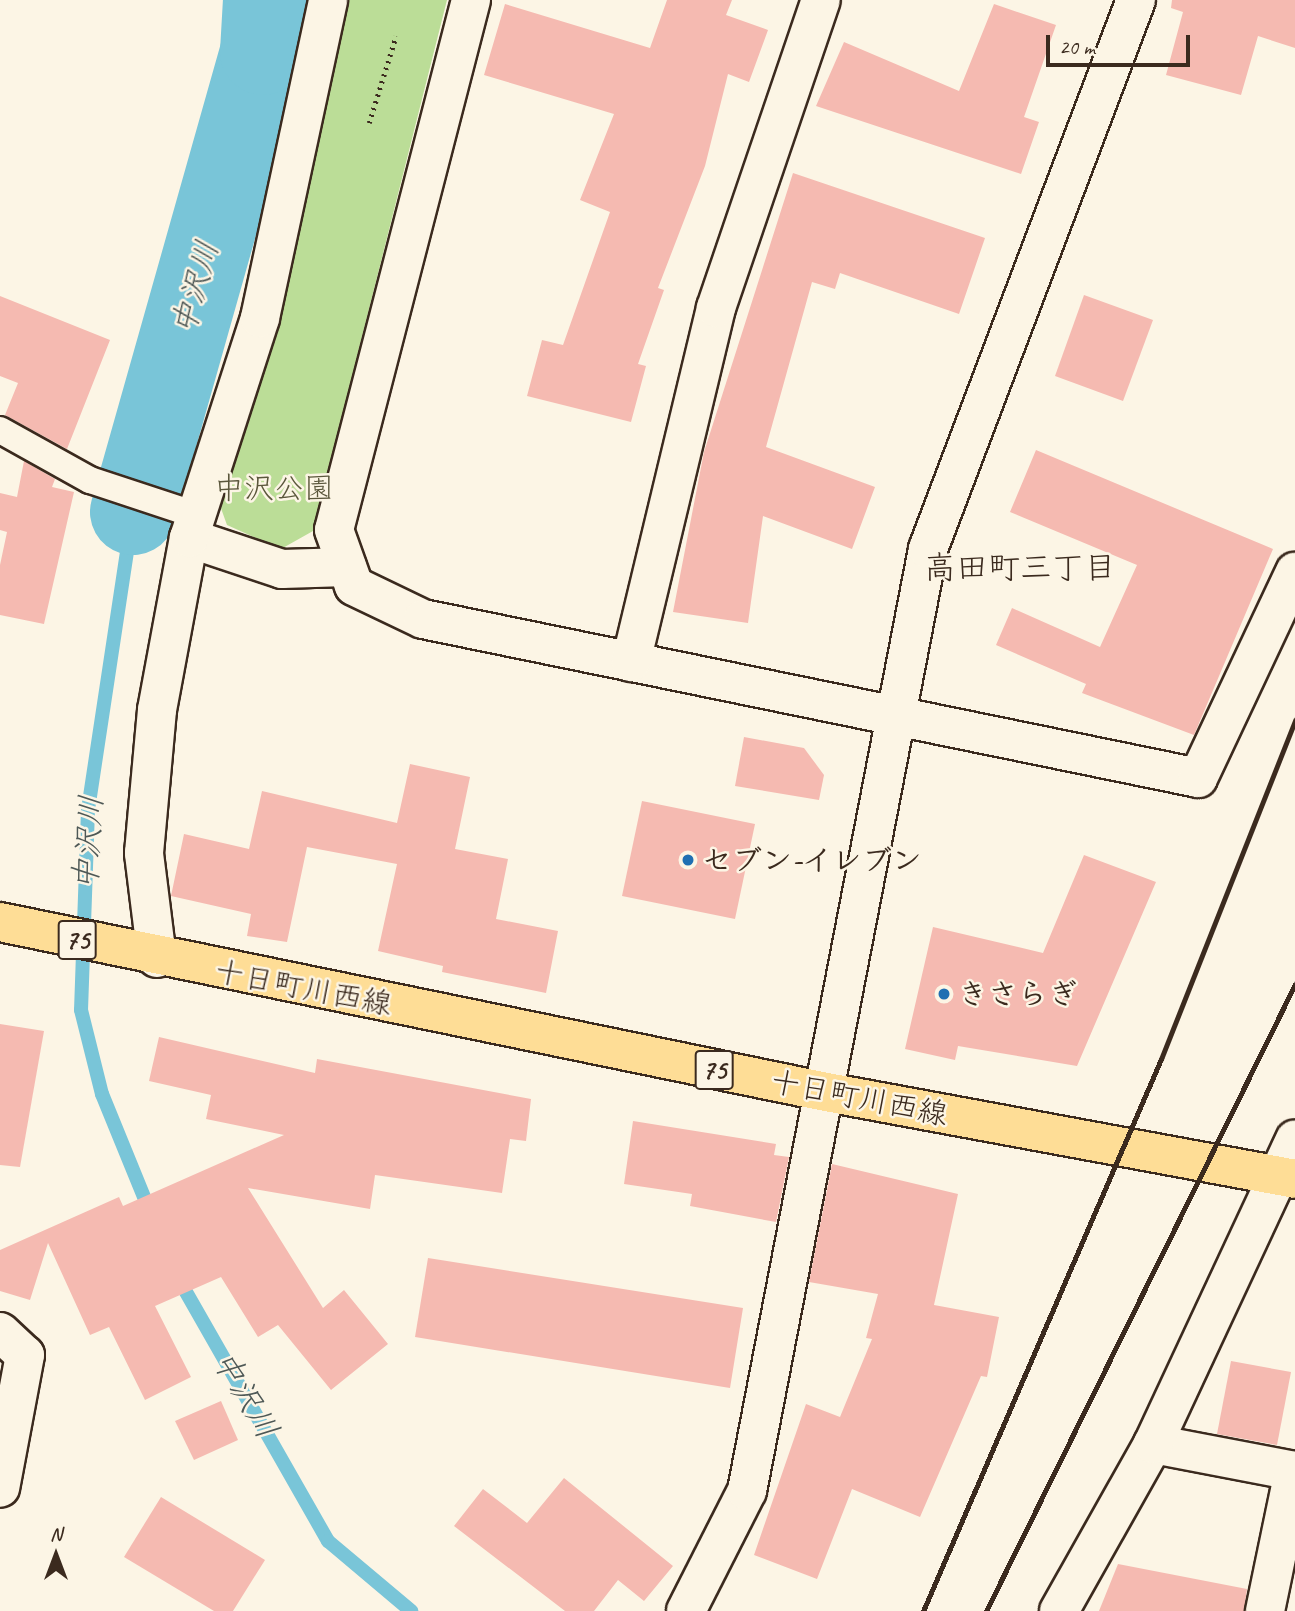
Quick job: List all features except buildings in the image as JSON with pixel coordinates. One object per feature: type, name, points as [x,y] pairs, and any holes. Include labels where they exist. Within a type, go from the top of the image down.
[{"type":"main road","name":"75","points":[[9,924],[146,956]]},
{"type":"main road","name":"十日町川西線","points":[[146,956],[821,1091],[1286,1177]]},
{"type":"street","points":[[146,956],[144,853],[157,710],[193,527],[260,318],[328,0]]},
{"type":"street","points":[[471,0],[334,530],[354,586],[423,619],[1198,778],[1295,572]]},
{"type":"street","points":[[631,663],[716,309],[821,0]]},
{"type":"street","points":[[686,1611],[747,1491],[821,1091],[928,549],[1136,0]]},
{"type":"street","points":[[193,527],[282,569],[347,567]]},
{"type":"street","points":[[1059,1611],[1153,1444],[1286,1177],[1295,1139]]},
{"type":"street","points":[[0,1332],[25,1355],[0,1488]]},
{"type":"street","points":[[1153,1444],[1295,1471],[1265,1611]]},
{"type":"lane","points":[[0,430],[90,480],[193,527]]},
{"type":"path","points":[[369,123],[396,36]]},
{"type":"green space","name":"中沢公園","points":[[347,0],[447,0],[313,531],[281,549],[227,525],[218,500],[280,315]]},
{"type":"waterway","name":"中沢川","points":[[133,512],[263,52],[266,0]]},
{"type":"waterway","name":"中沢川","points":[[133,512],[88,810],[81,1010],[102,1094],[151,1214]]},
{"type":"waterway","name":"中沢川","points":[[178,1278],[328,1541],[411,1611]]},
{"type":"railway","points":[[923,1611],[1161,1059],[1295,720]]},
{"type":"railway","points":[[986,1611],[1295,984]]},
{"type":"place","name":"セブン-イレブン","points":[[688,860]]},
{"type":"place","name":"きさらぎ","points":[[944,994]]},
{"type":"district","name":"高田町三丁目","points":[[1020,568]]}]
